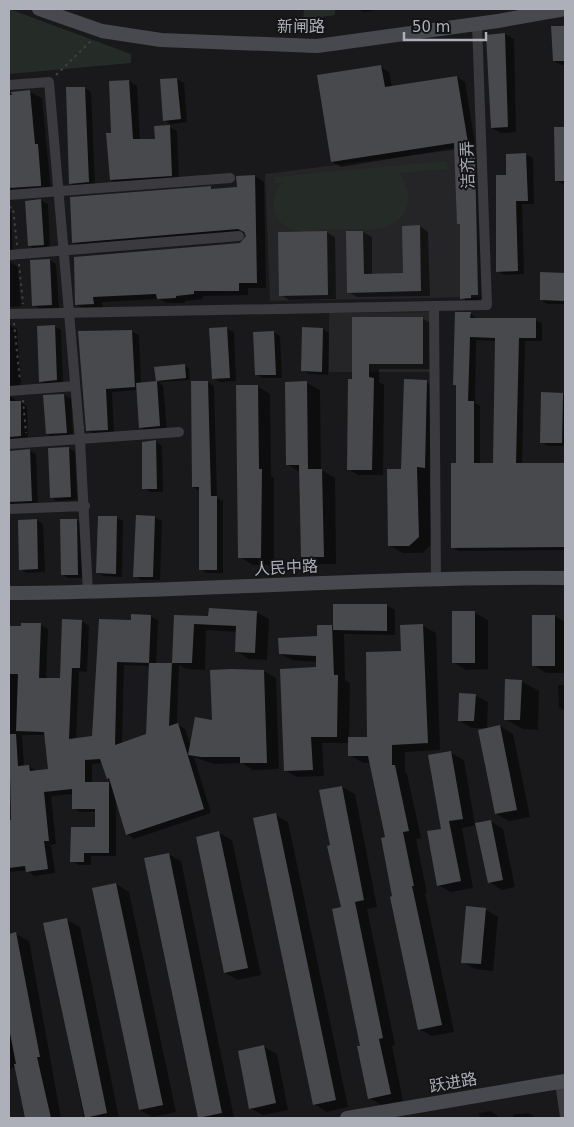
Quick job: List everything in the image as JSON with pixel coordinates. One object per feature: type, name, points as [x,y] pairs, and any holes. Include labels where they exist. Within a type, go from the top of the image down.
[{"type":"street","name":"新闸路","points":[[39,9],[102,31],[161,40],[317,46],[477,24],[520,13],[565,9]]},
{"type":"street","name":"洁齐弄","points":[[434,307],[487,305],[477,24]]},
{"type":"street","points":[[9,84],[49,82],[80,440],[85,506],[88,592]]},
{"type":"street","points":[[9,195],[230,178]]},
{"type":"street","points":[[9,255],[239,236]]},
{"type":"street","points":[[9,314],[434,307],[436,578]]},
{"type":"street","points":[[9,390],[75,386]]},
{"type":"street","points":[[9,444],[178,432]]},
{"type":"street","points":[[9,509],[85,506]]},
{"type":"street","name":"人民中路","points":[[9,593],[88,592],[436,578],[565,578]]},
{"type":"street","points":[[563,1082],[565,1117]]},
{"type":"street","name":"跃进路","points":[[347,1118],[563,1082]]},
{"type":"path","points":[[49,82],[102,31]]},
{"type":"shaded area","points":[[9,9],[131,54],[131,63],[9,74]]},
{"type":"shaded area","points":[[304,9],[335,9],[335,15],[303,20]]},
{"type":"shaded area","points":[[477,147],[482,297],[270,301],[265,174]]},
{"type":"shaded area","points":[[447,161],[448,169],[399,173],[407,188],[408,203],[406,210],[396,222],[382,228],[301,231],[284,225],[275,215],[273,201],[278,188],[283,182],[274,183],[274,177]]},
{"type":"shaded area","points":[[430,312],[430,372],[329,372],[329,313]]},
{"type":"building","points":[[551,26],[565,26],[565,61],[553,61]]},
{"type":"building","points":[[505,33],[508,127],[491,128],[486,35]]},
{"type":"building","points":[[381,65],[385,87],[457,76],[470,155],[475,154],[478,295],[471,295],[471,298],[460,299],[460,224],[457,224],[454,143],[331,162],[317,75]]},
{"type":"building","points":[[177,78],[181,119],[163,121],[160,79]]},
{"type":"building","points":[[129,80],[133,139],[155,139],[154,126],[170,125],[172,176],[110,180],[106,133],[111,133],[109,81]]},
{"type":"building","points":[[66,87],[85,87],[89,182],[69,184]]},
{"type":"building","points":[[30,90],[35,144],[38,144],[41,186],[9,188],[9,95],[12,95],[11,92]]},
{"type":"building","points":[[554,127],[565,127],[565,181],[555,181]]},
{"type":"building","points":[[526,153],[528,201],[516,201],[518,271],[496,272],[496,175],[506,175],[506,154]]},
{"type":"building","points":[[255,175],[257,283],[239,283],[239,291],[194,291],[194,294],[176,296],[176,298],[157,299],[156,294],[93,297],[94,304],[75,305],[74,257],[240,243],[246,236],[244,232],[238,229],[72,243],[70,197],[211,186],[211,189],[237,187],[236,176]]},
{"type":"building","points":[[41,199],[44,245],[28,246],[25,201]]},
{"type":"building","points":[[420,225],[421,291],[347,293],[346,231],[363,231],[364,274],[403,273],[402,226]]},
{"type":"building","points":[[327,231],[328,295],[279,296],[278,232]]},
{"type":"building","points":[[50,259],[52,305],[32,306],[30,260]]},
{"type":"building","points":[[540,272],[565,273],[565,301],[540,300]]},
{"type":"building","points":[[455,312],[471,312],[470,318],[536,318],[536,338],[519,338],[516,463],[565,463],[565,547],[451,548],[451,463],[456,463],[456,385],[453,385]],"holes":[[[470,337],[495,338],[493,463],[474,463],[474,401],[468,401]]]},
{"type":"building","points":[[352,317],[423,317],[423,364],[369,364],[369,377],[374,378],[372,470],[347,470],[348,379],[352,379]]},
{"type":"building","points":[[55,325],[57,380],[39,382],[37,326]]},
{"type":"building","points":[[227,327],[230,378],[212,379],[209,328]]},
{"type":"building","points":[[302,327],[323,328],[322,372],[301,371]]},
{"type":"building","points":[[132,330],[135,387],[106,389],[108,430],[86,431],[78,331]]},
{"type":"building","points":[[274,331],[276,375],[255,375],[253,332]]},
{"type":"building","points":[[185,364],[186,378],[156,381],[154,367]]},
{"type":"building","points":[[404,379],[427,380],[425,468],[417,467],[419,537],[409,546],[388,546],[387,469],[401,469]]},
{"type":"building","points":[[157,381],[160,426],[139,428],[136,383]]},
{"type":"building","points":[[191,381],[208,381],[211,496],[217,496],[217,570],[199,570],[199,487],[192,487]]},
{"type":"building","points":[[307,381],[308,469],[322,469],[324,557],[301,557],[299,465],[286,465],[285,382]]},
{"type":"building","points":[[236,385],[258,385],[259,469],[262,469],[261,558],[238,558]]},
{"type":"building","points":[[541,392],[563,393],[562,443],[540,443]]},
{"type":"building","points":[[64,394],[67,433],[46,434],[43,395]]},
{"type":"building","points":[[9,401],[21,401],[21,436],[9,437]]},
{"type":"building","points":[[156,440],[157,489],[142,489],[142,442]]},
{"type":"building","points":[[69,447],[71,497],[50,498],[48,448]]},
{"type":"building","points":[[30,449],[32,501],[9,502],[9,451]]},
{"type":"building","points":[[136,515],[155,516],[153,577],[133,577]]},
{"type":"building","points":[[98,516],[117,516],[116,574],[96,573]]},
{"type":"building","points":[[37,519],[38,569],[19,570],[18,520]]},
{"type":"building","points":[[60,519],[77,519],[78,575],[61,575]]},
{"type":"building","points":[[333,604],[387,604],[387,631],[333,630]]},
{"type":"building","points":[[209,608],[257,611],[255,653],[235,652],[236,626],[194,624],[192,663],[172,663],[174,615],[208,616]]},
{"type":"building","points":[[452,611],[475,611],[475,663],[452,663]]},
{"type":"building","points":[[131,614],[151,615],[149,663],[172,663],[169,726],[178,723],[204,809],[126,835],[109,778],[107,779],[100,759],[85,760],[85,782],[109,782],[109,853],[84,853],[84,862],[70,862],[71,827],[95,827],[95,809],[72,809],[72,789],[44,792],[49,841],[44,841],[48,869],[26,872],[25,866],[9,868],[9,820],[11,820],[9,734],[16,734],[18,766],[29,765],[30,771],[48,769],[44,732],[16,731],[18,674],[9,674],[9,626],[21,626],[21,623],[41,623],[39,678],[60,678],[62,619],[82,620],[80,668],[72,668],[69,739],[92,736],[99,619],[131,620]],"holes":[[[117,662],[149,663],[146,734],[115,745]]]},
{"type":"building","points":[[532,615],[555,615],[555,666],[532,666]]},
{"type":"building","points":[[423,624],[428,743],[392,745],[392,765],[395,765],[409,831],[403,832],[414,886],[412,886],[442,1025],[418,1030],[390,897],[392,896],[381,838],[385,837],[368,756],[348,756],[348,737],[367,737],[366,652],[401,651],[400,625]]},
{"type":"building","points":[[317,625],[332,625],[334,675],[338,675],[337,737],[311,737],[313,770],[284,771],[280,669],[316,667],[316,656],[279,654],[278,638],[317,636]]},
{"type":"building","points":[[210,670],[264,670],[267,763],[240,763],[240,757],[188,755],[195,717],[212,720]]},
{"type":"building","points":[[505,679],[522,680],[520,720],[504,720]]},
{"type":"building","points":[[459,693],[476,694],[474,721],[458,721]]},
{"type":"building","points":[[500,725],[517,810],[495,814],[478,730]]},
{"type":"building","points":[[451,751],[463,819],[449,821],[461,881],[437,886],[427,831],[441,829],[428,755]]},
{"type":"building","points":[[342,786],[364,900],[355,902],[383,1038],[379,1039],[391,1094],[368,1099],[357,1046],[360,1046],[332,909],[341,907],[327,846],[330,845],[319,790]]},
{"type":"building","points":[[276,813],[336,1100],[313,1105],[253,818]]},
{"type":"building","points":[[491,820],[503,880],[488,883],[475,823]]},
{"type":"building","points":[[219,831],[248,968],[224,973],[196,837]]},
{"type":"building","points":[[169,853],[222,1113],[198,1118],[144,858]]},
{"type":"building","points":[[116,883],[163,1105],[139,1110],[92,888]]},
{"type":"building","points":[[466,906],[486,908],[481,964],[461,963]]},
{"type":"building","points":[[67,918],[107,1113],[85,1118],[43,923]]},
{"type":"building","points":[[16,932],[40,1057],[37,1057],[51,1118],[25,1118],[14,1064],[16,1064],[9,1028],[9,934]]},
{"type":"building","points":[[264,1045],[276,1103],[249,1109],[238,1051]]}]
